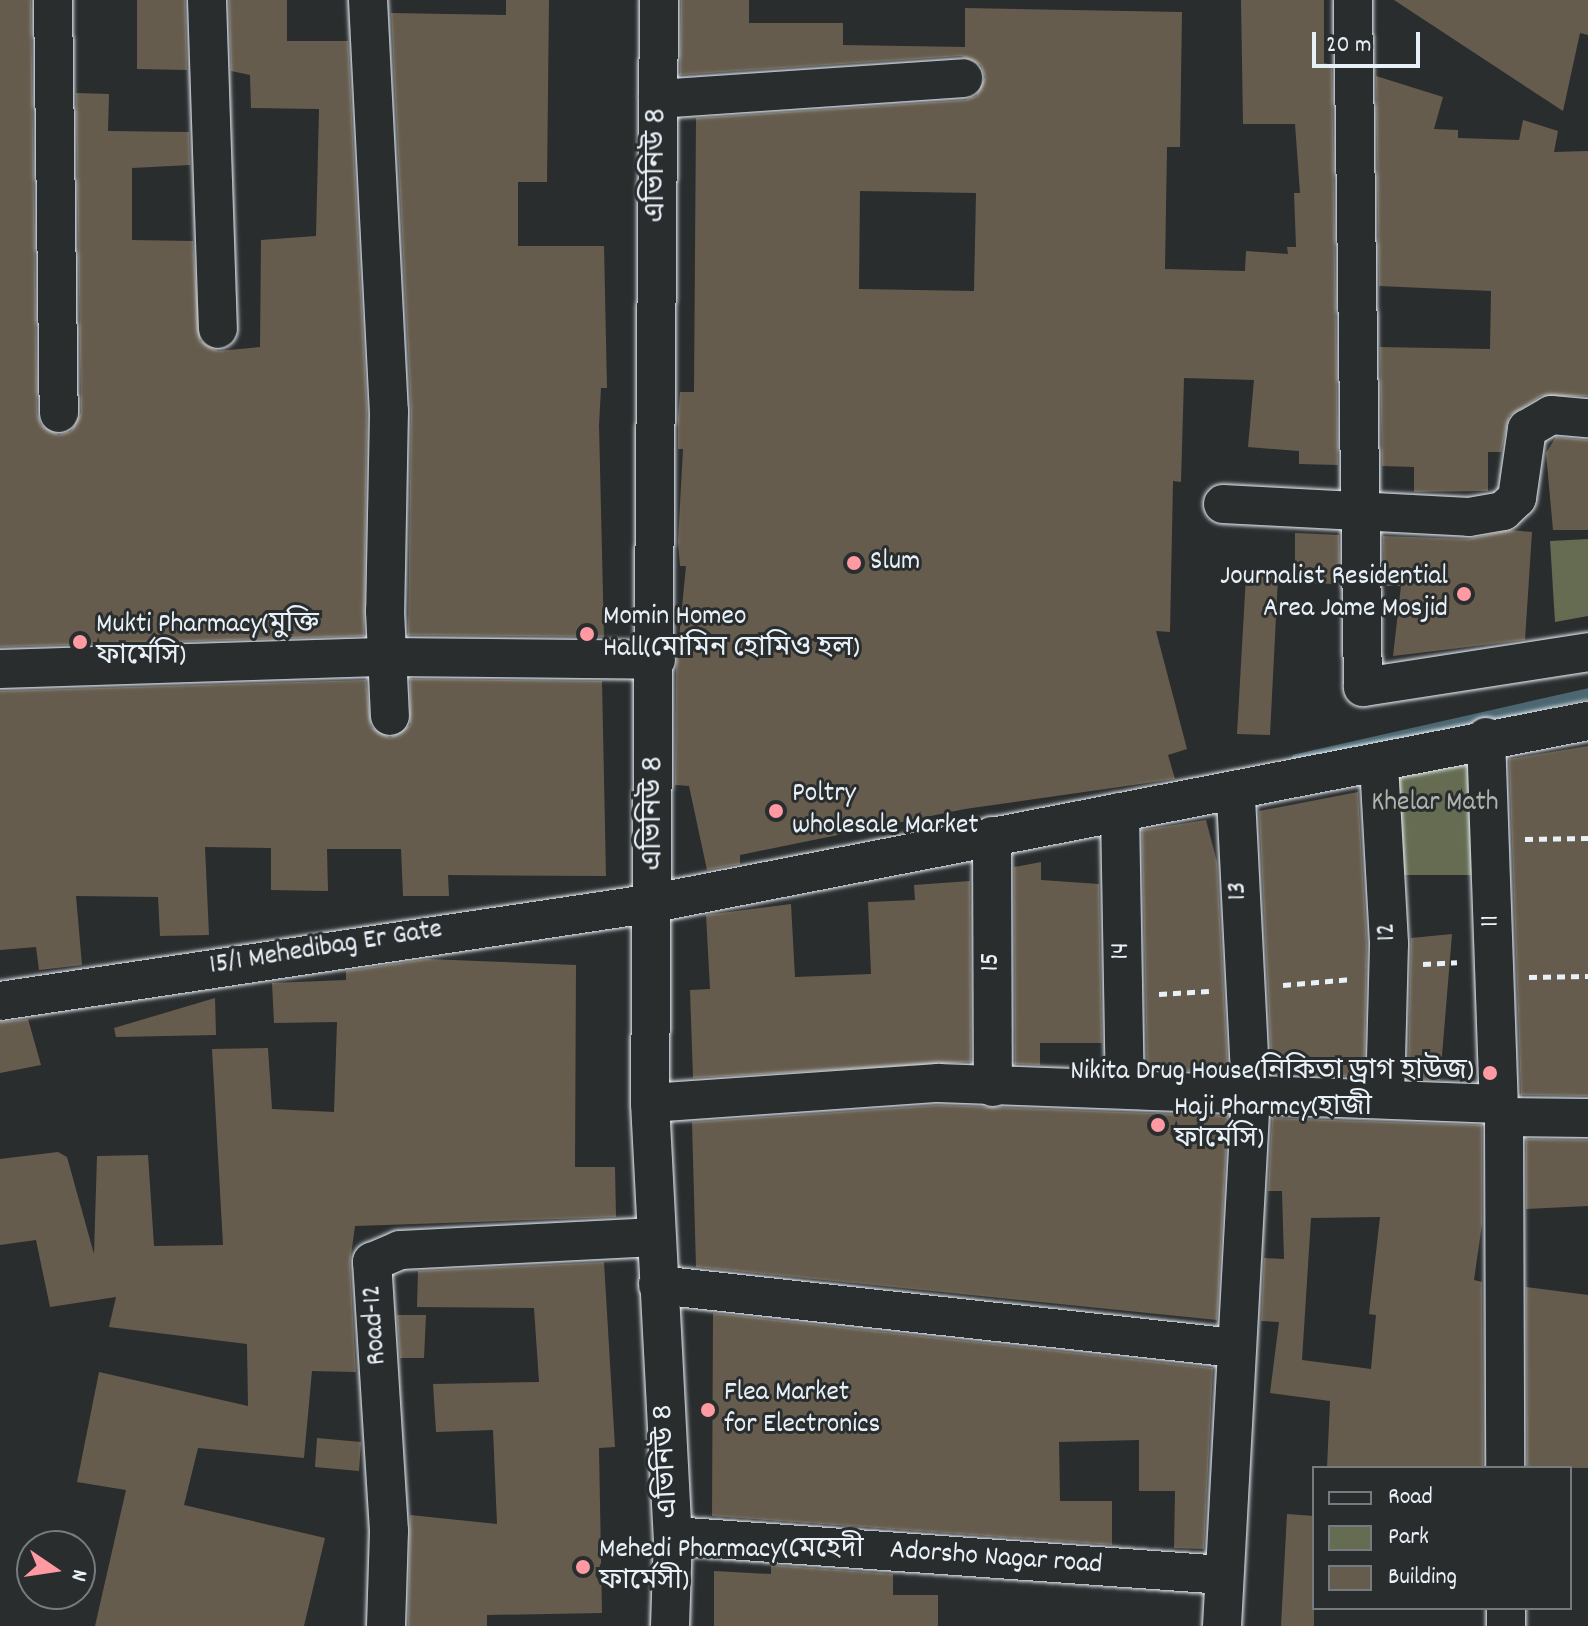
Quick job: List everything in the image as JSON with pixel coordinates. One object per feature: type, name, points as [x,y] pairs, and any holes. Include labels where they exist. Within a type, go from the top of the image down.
[{"type":"street","points":[[53,0],[59,413]]},
{"type":"street","points":[[207,0],[218,329]]},
{"type":"street","points":[[368,0],[389,411],[387,657],[390,716]]},
{"type":"street","name":"এভিনিউ ৪","points":[[659,0],[650,1103],[673,1536],[670,1626]]},
{"type":"street","points":[[1353,0],[1363,687],[1588,652]]},
{"type":"street","points":[[658,99],[963,78]]},
{"type":"street","points":[[1223,504],[1469,517],[1503,511],[1517,498],[1527,429],[1551,415],[1588,418]]},
{"type":"street","points":[[0,669],[387,657],[656,660]]},
{"type":"street","name":"15/1 Mehedibag Er Gate","points":[[0,1001],[654,903],[992,836],[1236,793],[1379,764],[1486,737],[1588,721]]},
{"type":"street","name":"11","points":[[1486,737],[1502,1111],[1505,1466]]},
{"type":"street","name":"12","points":[[1379,764],[1389,970],[1385,1099]]},
{"type":"street","name":"13","points":[[1222,1626],[1251,1094],[1243,989],[1236,793]]},
{"type":"street","name":"14","points":[[1120,812],[1125,1089]]},
{"type":"street","name":"15","points":[[992,836],[993,1087]]},
{"type":"street","points":[[650,1103],[938,1083],[1385,1099],[1588,1118]]},
{"type":"street","name":"Road-12","points":[[386,1626],[389,1531],[372,1262],[400,1250],[656,1237]]},
{"type":"street","points":[[658,1285],[1235,1348]]},
{"type":"street","name":"Adorsho Nagar road","points":[[673,1536],[1224,1575]]},
{"type":"path","points":[[1489,840],[1588,838]]},
{"type":"path","points":[[1123,996],[1243,989],[1389,970],[1494,969],[1588,976]]},
{"type":"green space","points":[[1588,539],[1588,616],[1555,622],[1550,541]]},
{"type":"green space","name":"Khelar Math","points":[[1473,751],[1474,875],[1404,875],[1394,775]]},
{"type":"building","points":[[0,0],[31,0],[37,413],[41,425],[59,435],[71,431],[81,413],[76,93],[109,94],[108,131],[189,132],[190,165],[132,168],[132,240],[193,241],[200,341],[218,351],[260,347],[261,240],[316,236],[319,109],[251,108],[250,75],[231,71],[229,0],[287,0],[287,41],[348,41],[367,411],[364,636],[0,647]]},
{"type":"building","points":[[137,0],[185,0],[187,70],[137,69]]},
{"type":"building","points":[[506,0],[549,0],[547,182],[518,182],[518,246],[604,246],[607,388],[601,388],[599,425],[604,637],[408,635],[411,410],[391,13],[506,15]]},
{"type":"building","points":[[681,0],[749,0],[749,23],[843,23],[843,45],[965,47],[965,8],[1182,12],[1180,147],[1167,147],[1165,269],[1245,271],[1246,251],[1288,254],[1287,247],[1296,247],[1294,193],[1300,193],[1295,124],[1243,124],[1241,0],[1324,0],[1324,63],[1332,65],[1338,465],[1299,464],[1299,451],[1248,447],[1254,380],[1184,378],[1181,482],[1173,481],[1170,632],[1156,631],[1187,749],[1168,755],[1175,779],[965,809],[740,855],[740,864],[707,870],[689,786],[675,785],[676,669],[686,566],[680,566],[678,542],[683,449],[678,449],[678,418],[680,392],[694,392],[696,118],[965,100],[976,96],[985,77],[981,65],[961,56],[680,75]],"holes":[[[860,191],[976,193],[974,291],[859,289]]]},
{"type":"building","points":[[1394,0],[1588,0],[1588,35],[1580,33],[1563,111]]},
{"type":"building","points":[[1376,76],[1443,97],[1434,129],[1458,130],[1458,138],[1519,140],[1523,120],[1558,131],[1554,152],[1588,151],[1588,396],[1541,396],[1509,416],[1501,452],[1488,452],[1488,491],[1414,492],[1414,467],[1382,466],[1380,347],[1490,349],[1491,291],[1379,286]]},
{"type":"building","points":[[1556,437],[1588,440],[1588,530],[1553,530],[1546,453]]},
{"type":"building","name":"Journalist Residential Area Jame Mosjid","points":[[1511,530],[1532,532],[1525,640],[1393,656],[1401,586],[1384,586],[1383,536],[1468,539]]},
{"type":"building","points":[[1295,533],[1339,535],[1340,584],[1295,583]]},
{"type":"building","points":[[1246,576],[1278,577],[1270,735],[1237,734]]},
{"type":"building","points":[[410,679],[602,681],[606,876],[448,875],[449,896],[403,896],[401,849],[327,849],[328,891],[271,890],[271,848],[205,847],[209,935],[160,936],[158,897],[76,896],[82,965],[39,970],[36,947],[0,950],[0,691],[366,680],[371,727],[390,738],[410,725]]},
{"type":"building","points":[[1588,746],[1588,1096],[1521,1095],[1509,759]]},
{"type":"building","points":[[1358,792],[1367,944],[1364,1077],[1272,1073],[1259,811]]},
{"type":"building","points":[[1206,820],[1217,862],[1228,1072],[1147,1069],[1142,830]]},
{"type":"building","points":[[1041,862],[1041,880],[1099,884],[1102,1043],[1040,1043],[1040,1065],[1015,1064],[1014,867]]},
{"type":"building","points":[[970,881],[971,1062],[693,1078],[690,990],[710,989],[706,915],[791,904],[795,977],[871,974],[868,902],[915,900],[914,885]]},
{"type":"building","points":[[1452,934],[1440,1080],[1408,1079],[1411,938]]},
{"type":"building","points":[[427,959],[576,965],[575,1167],[615,1167],[616,1217],[355,1226],[350,1263],[356,1372],[312,1371],[304,1458],[198,1448],[184,1505],[325,1538],[304,1626],[95,1626],[126,1490],[77,1482],[99,1372],[248,1406],[247,1344],[109,1327],[116,1297],[50,1307],[36,1240],[0,1245],[0,1159],[58,1152],[67,1157],[94,1254],[97,1156],[148,1155],[154,1246],[223,1245],[212,1049],[268,1048],[272,1109],[334,1112],[337,1022],[274,1023],[272,983],[346,980],[346,971]]},
{"type":"building","points":[[215,998],[216,1035],[116,1037],[114,1028]]},
{"type":"building","points":[[28,1019],[41,1065],[0,1073],[0,1022]]},
{"type":"building","points":[[938,1105],[1228,1116],[1217,1320],[696,1267],[692,1122]]},
{"type":"building","points":[[1272,1118],[1482,1125],[1482,1224],[1474,1280],[1482,1282],[1483,1466],[1327,1466],[1330,1401],[1270,1393],[1279,1322],[1261,1321],[1264,1258],[1284,1259],[1282,1191],[1268,1191]],"holes":[[[1380,1217],[1369,1314],[1376,1315],[1371,1369],[1302,1360],[1311,1218]]]},
{"type":"building","points":[[1526,1139],[1588,1140],[1588,1206],[1526,1209]]},
{"type":"building","points":[[604,1262],[615,1447],[599,1448],[602,1613],[487,1615],[487,1626],[408,1626],[410,1515],[497,1524],[493,1430],[436,1432],[433,1384],[539,1382],[534,1308],[417,1307],[418,1271]]},
{"type":"building","points":[[1526,1287],[1588,1295],[1588,1468],[1527,1466]]},
{"type":"building","points":[[713,1313],[1213,1368],[1204,1549],[1174,1548],[1175,1491],[1139,1491],[1139,1440],[1059,1442],[1060,1501],[1112,1501],[1112,1545],[712,1516]]},
{"type":"building","points":[[397,1315],[426,1315],[424,1358],[400,1358]]},
{"type":"building","points":[[317,1438],[361,1442],[359,1471],[315,1467]]},
{"type":"building","points":[[1287,1514],[1312,1516],[1314,1626],[1281,1626]]},
{"type":"building","points":[[771,1565],[893,1574],[893,1595],[938,1595],[938,1626],[714,1626],[714,1571],[771,1574]]},
{"type":"waterway","points":[[1296,759],[1588,693]]},
{"type":"place","name":"Slum","points":[[854,563]]},
{"type":"place","name":"Journalist Residential Area Jame Mosjid","points":[[1464,594]]},
{"type":"place","name":"Momin Homeo Hall(মোমিন হোমিও হল)","points":[[587,634]]},
{"type":"place","name":"Mukti Pharmacy(মুক্তি ফার্মেসি)","points":[[80,642]]},
{"type":"place","name":"Poltry wholesale Market","points":[[776,811]]},
{"type":"place","name":"Nikita Drug House(নিকিতা ড্রাগ হাউজ)","points":[[1490,1073]]},
{"type":"place","name":"Haji Pharmcy(হাজী ফার্মেসি)","points":[[1158,1125]]},
{"type":"place","name":"Flea Market for Electronics","points":[[708,1410]]},
{"type":"place","name":"Mehedi Pharmacy(মেহেদী ফার্মেসী)","points":[[583,1567]]}]
